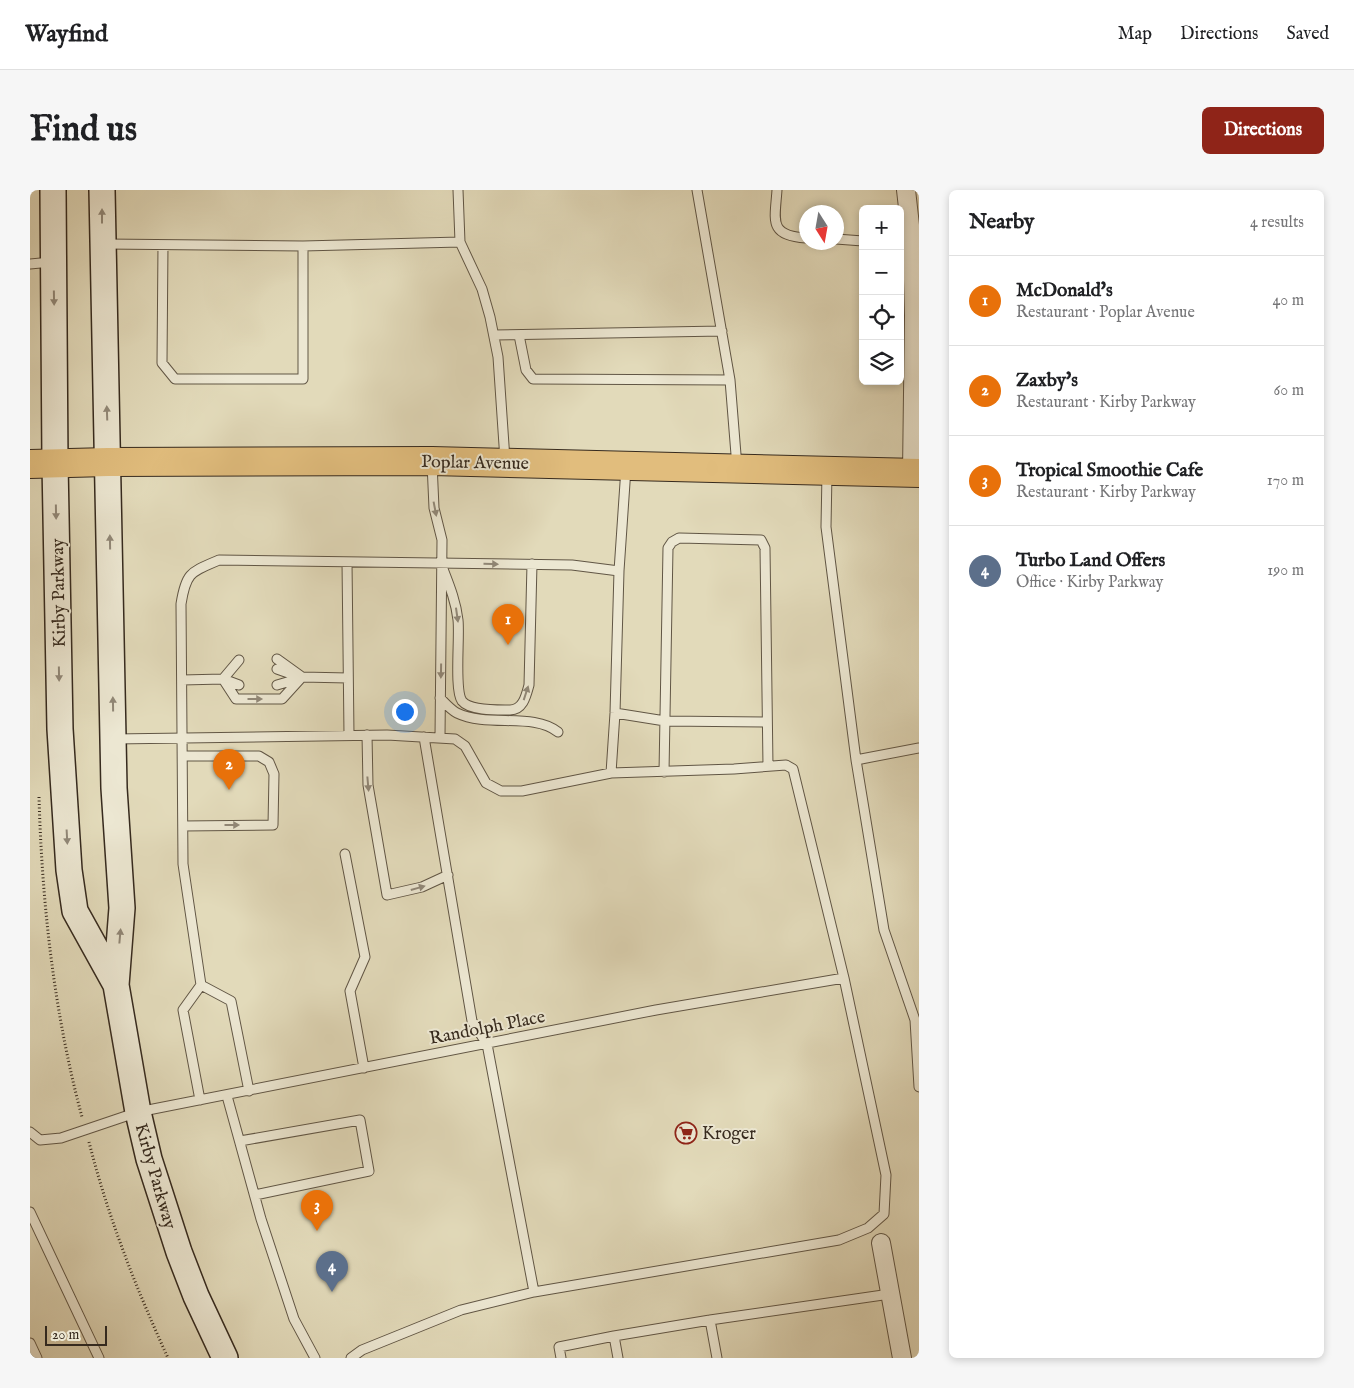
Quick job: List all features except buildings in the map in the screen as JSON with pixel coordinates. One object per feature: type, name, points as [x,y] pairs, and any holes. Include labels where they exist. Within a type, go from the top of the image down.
[{"type":"main road","name":"Kirby Parkway","points":[[53,190],[42,263],[43,464],[69,870],[75,911],[116,985]]},
{"type":"main road","name":"Kirby Parkway","points":[[102,190],[114,788],[122,908],[116,985],[138,1112],[155,1178],[179,1252],[196,1296],[225,1358]]},
{"type":"main road","name":"Poplar Avenue","points":[[43,464],[432,461],[916,472]]},
{"type":"street","points":[[906,190],[906,243],[916,315],[916,472]]},
{"type":"street","points":[[881,1243],[902,1358]]},
{"type":"lane","points":[[458,190],[460,242],[482,288],[498,357],[505,463]]},
{"type":"lane","points":[[697,190],[730,380],[737,467]]},
{"type":"lane","points":[[777,190],[775,224],[780,231],[799,237]]},
{"type":"lane","points":[[844,240],[859,241]]},
{"type":"lane","points":[[102,244],[303,246],[460,242]]},
{"type":"lane","points":[[163,245],[162,363],[175,379],[303,379],[303,246]]},
{"type":"lane","points":[[494,336],[722,331]]},
{"type":"lane","points":[[519,335],[526,370],[534,379],[730,380]]},
{"type":"lane","points":[[432,461],[434,508],[442,540],[443,566],[440,737]]},
{"type":"lane","points":[[612,773],[619,571],[626,465]]},
{"type":"lane","points":[[827,470],[826,527],[856,760],[884,930],[915,1020],[919,1087]]},
{"type":"lane","points":[[664,772],[668,548],[672,542],[679,538],[762,540],[765,548],[768,766]]},
{"type":"lane","points":[[200,1100],[183,1010],[201,985],[183,864],[181,604],[184,584],[194,571],[220,560],[443,566],[572,565],[619,571]]},
{"type":"lane","points":[[347,562],[349,735]]},
{"type":"lane","points":[[443,566],[454,596],[457,614],[459,648],[458,688],[462,700],[478,709],[513,710],[521,706],[529,685],[532,564]]},
{"type":"lane","points":[[277,659],[302,677]]},
{"type":"lane","points":[[223,680],[239,660]]},
{"type":"lane","points":[[277,669],[302,677],[348,678]]},
{"type":"lane","points":[[223,680],[239,670]]},
{"type":"lane","points":[[223,680],[236,699],[282,699],[302,677]]},
{"type":"lane","points":[[277,685],[302,677]]},
{"type":"lane","points":[[182,680],[223,680],[239,685]]},
{"type":"lane","points":[[440,698],[456,713],[475,719],[542,723],[558,732]]},
{"type":"lane","points":[[615,713],[665,721],[767,722]]},
{"type":"lane","points":[[113,739],[349,735],[424,736],[455,739],[465,746],[486,783],[501,791],[522,791],[612,773],[734,770],[786,765],[793,769],[844,978],[886,1175],[884,1214],[868,1228],[839,1240],[534,1292],[461,1310],[362,1350],[351,1358]]},
{"type":"lane","points":[[367,735],[368,786],[387,895],[422,887],[448,875]]},
{"type":"lane","points":[[424,736],[472,1021],[487,1044],[534,1292]]},
{"type":"lane","points":[[856,760],[919,748]]},
{"type":"lane","points":[[183,756],[259,756],[269,762],[274,774],[273,825],[183,826]]},
{"type":"lane","points":[[345,854],[365,957],[350,991],[364,1068]]},
{"type":"lane","name":"Randolph Place","points":[[30,1132],[40,1140],[61,1138],[138,1112],[685,1005],[844,978]]},
{"type":"lane","points":[[201,985],[231,1001],[249,1091]]},
{"type":"lane","points":[[227,1096],[255,1196],[294,1319],[315,1358]]},
{"type":"lane","points":[[240,1142],[360,1120],[369,1172],[255,1196]]},
{"type":"lane","points":[[30,1212],[98,1358]]},
{"type":"lane","points":[[561,1358],[559,1347],[614,1336],[890,1294]]},
{"type":"lane","points":[[710,1320],[717,1358]]},
{"type":"lane","points":[[614,1336],[618,1358]]},
{"type":"lane","points":[[30,1343],[38,1358]]},
{"type":"place","name":"McDonald's","points":[[508,645]]},
{"type":"place","name":"Zaxby's","points":[[229,790]]},
{"type":"place","name":"Kroger","points":[[686,1133]]},
{"type":"place","name":"Tropical Smoothie Cafe","points":[[317,1231]]},
{"type":"place","name":"Turbo Land Offers","points":[[332,1292]]}]
